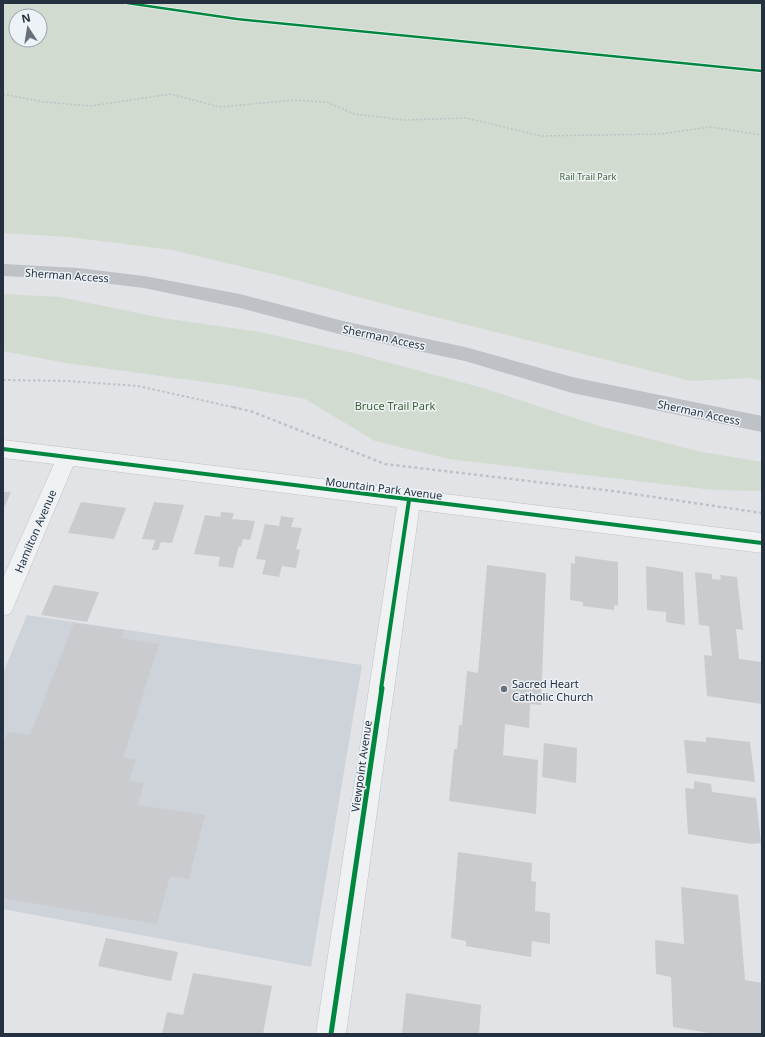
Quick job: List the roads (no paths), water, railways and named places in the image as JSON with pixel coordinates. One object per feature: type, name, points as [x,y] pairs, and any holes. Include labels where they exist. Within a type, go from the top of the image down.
[{"type":"main road","name":"Sherman Access","points":[[3,270],[78,274],[152,283],[240,301],[343,328],[465,354],[572,385],[762,424]]},
{"type":"street","name":"Mountain Park Avenue","points":[[3,448],[762,543]]},
{"type":"street","name":"Hamilton Avenue","points":[[3,605],[67,457]]},
{"type":"street","name":"Viewpoint Avenue","points":[[331,1034],[409,500]]},
{"type":"place","name":"Sacred Heart Catholic Church","points":[[504,689]]},
{"type":"park label","name":"Rail Trail Park","points":[[588,176]]},
{"type":"park label","name":"Bruce Trail Park","points":[[395,405]]}]
